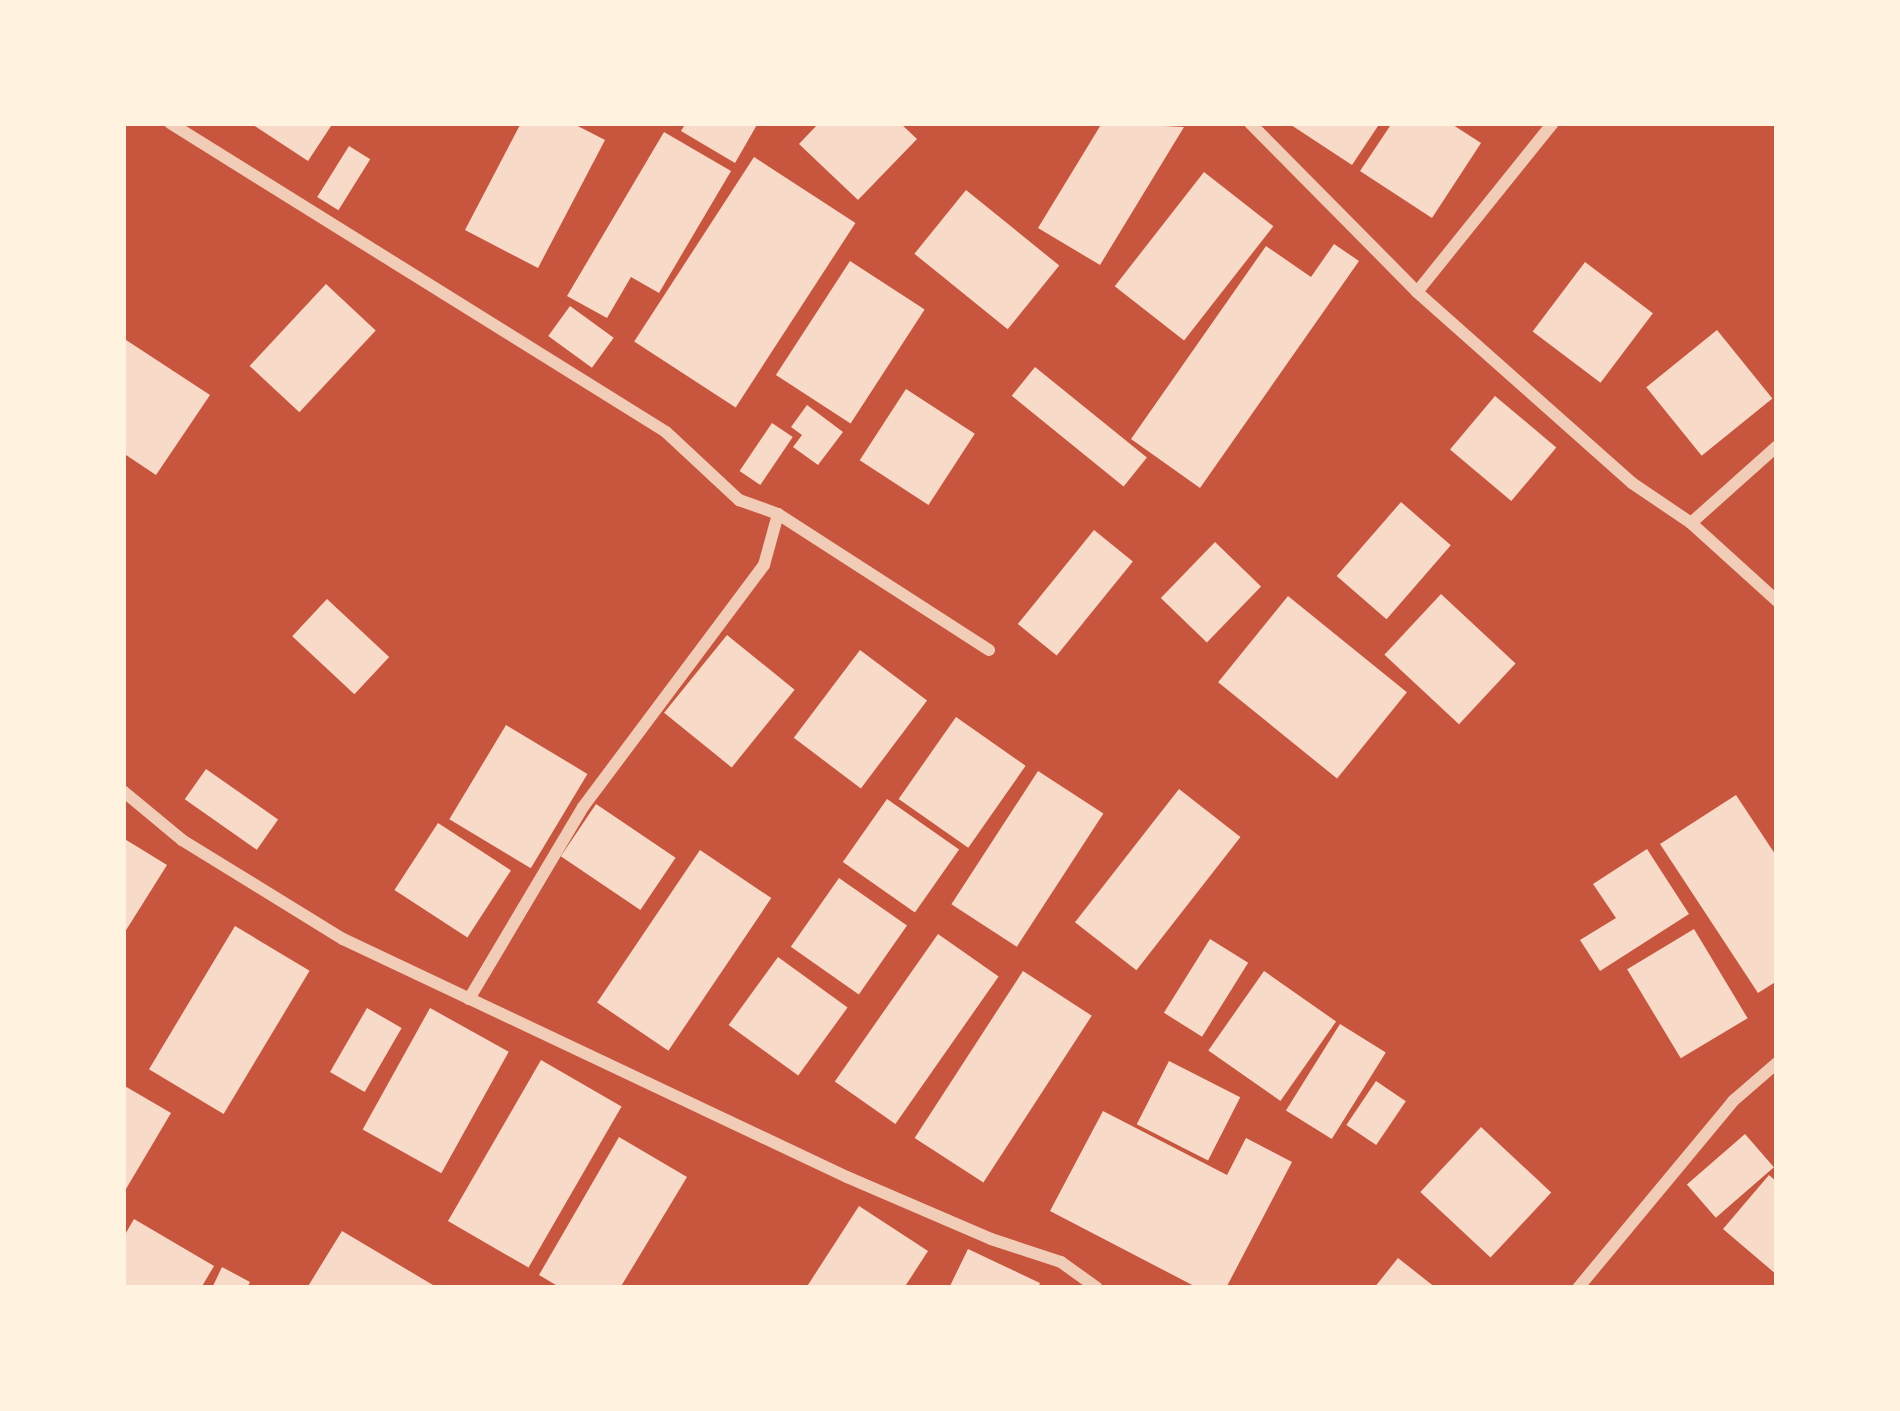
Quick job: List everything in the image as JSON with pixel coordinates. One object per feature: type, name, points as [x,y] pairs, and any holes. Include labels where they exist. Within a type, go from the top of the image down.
[{"type":"street","points":[[170,123],[666,432],[740,500],[778,514],[989,650]]},
{"type":"street","points":[[1250,123],[1417,292],[1632,483],[1691,523],[1777,602]]},
{"type":"street","points":[[1417,292],[1552,123]]},
{"type":"street","points":[[1691,523],[1777,446]]},
{"type":"street","points":[[469,1000],[583,807],[764,566],[778,514]]},
{"type":"street","points":[[123,791],[182,840],[281,903],[469,1000],[573,1044],[847,1177],[992,1239],[1061,1262],[1097,1288]]},
{"type":"street","points":[[1579,1288],[1732,1101],[1777,1063]]},
{"type":"building","points":[[250,123],[333,123],[308,161]]},
{"type":"building","points":[[521,123],[572,123],[605,140],[538,268],[465,230]]},
{"type":"building","points":[[686,123],[758,123],[735,163],[681,131]]},
{"type":"building","points":[[819,123],[900,123],[917,139],[858,200],[799,144]]},
{"type":"building","points":[[1102,123],[1184,127],[1100,265],[1038,228]]},
{"type":"building","points":[[1288,123],[1380,123],[1352,165]]},
{"type":"building","points":[[1392,123],[1450,123],[1481,143],[1432,218],[1360,171]]},
{"type":"building","points":[[664,132],[731,171],[659,293],[631,277],[607,318],[567,296]]},
{"type":"building","points":[[349,146],[370,159],[338,210],[317,197]]},
{"type":"building","points":[[754,157],[855,223],[736,407],[634,342]]},
{"type":"building","points":[[1204,172],[1273,226],[1184,340],[1115,286]]},
{"type":"building","points":[[966,190],[1059,266],[1008,329],[914,254]]},
{"type":"building","points":[[1334,244],[1359,261],[1200,488],[1131,439],[1266,246],[1311,277]]},
{"type":"building","points":[[850,261],[925,309],[851,424],[776,375]]},
{"type":"building","points":[[1585,262],[1653,313],[1601,383],[1533,331]]},
{"type":"building","points":[[326,284],[376,330],[299,412],[250,366]]},
{"type":"building","points":[[570,306],[614,338],[592,368],[548,336]]},
{"type":"building","points":[[1717,330],[1772,398],[1702,456],[1646,387]]},
{"type":"building","points":[[123,338],[210,395],[156,475],[123,453]]},
{"type":"building","points":[[1035,367],[1147,458],[1124,486],[1012,396]]},
{"type":"building","points":[[906,389],[975,434],[928,505],[860,460]]},
{"type":"building","points":[[1495,396],[1556,447],[1511,501],[1450,450]]},
{"type":"building","points":[[807,405],[843,432],[818,465],[793,447],[802,435],[791,427]]},
{"type":"building","points":[[772,423],[793,437],[760,485],[740,471]]},
{"type":"building","points":[[1401,502],[1451,545],[1387,619],[1337,576]]},
{"type":"building","points":[[1094,530],[1133,561],[1057,656],[1018,624]]},
{"type":"building","points":[[1215,542],[1261,586],[1207,643],[1161,598]]},
{"type":"building","points":[[1441,594],[1516,664],[1459,724],[1384,655]]},
{"type":"building","points":[[1288,596],[1407,692],[1337,779],[1218,682]]},
{"type":"building","points":[[327,599],[389,657],[354,694],[292,636]]},
{"type":"building","points":[[727,635],[795,690],[732,767],[664,713]]},
{"type":"building","points":[[860,650],[927,701],[861,788],[794,738]]},
{"type":"building","points":[[956,717],[1026,766],[968,848],[899,799]]},
{"type":"building","points":[[506,725],[587,774],[531,868],[449,819]]},
{"type":"building","points":[[206,769],[278,819],[257,850],[185,799]]},
{"type":"building","points":[[1038,771],[1103,813],[1017,947],[951,904]]},
{"type":"building","points":[[1179,789],[1240,837],[1136,970],[1075,922]]},
{"type":"building","points":[[1736,795],[1777,857],[1777,981],[1758,993],[1660,844]]},
{"type":"building","points":[[887,799],[959,849],[915,913],[843,862]]},
{"type":"building","points":[[596,804],[676,858],[640,910],[561,856]]},
{"type":"building","points":[[438,823],[511,870],[467,937],[394,890]]},
{"type":"building","points":[[123,838],[167,865],[123,935]]},
{"type":"building","points":[[1647,849],[1689,914],[1600,971],[1580,940],[1616,918],[1593,884]]},
{"type":"building","points":[[700,850],[771,898],[668,1051],[597,1003]]},
{"type":"building","points":[[839,878],[907,926],[859,994],[791,947]]},
{"type":"building","points":[[235,926],[310,971],[224,1114],[149,1069]]},
{"type":"building","points":[[1694,929],[1748,1018],[1681,1058],[1627,969]]},
{"type":"building","points":[[938,934],[999,976],[895,1124],[835,1081]]},
{"type":"building","points":[[1210,939],[1248,963],[1202,1037],[1164,1013]]},
{"type":"building","points":[[778,957],[848,1008],[798,1076],[729,1025]]},
{"type":"building","points":[[1023,971],[1092,1016],[983,1183],[915,1138]]},
{"type":"building","points":[[1264,971],[1336,1021],[1280,1101],[1208,1050]]},
{"type":"building","points":[[367,1008],[402,1028],[365,1092],[330,1072]]},
{"type":"building","points":[[430,1008],[509,1052],[441,1173],[363,1130]]},
{"type":"building","points":[[1340,1024],[1386,1053],[1332,1139],[1286,1111]]},
{"type":"building","points":[[541,1060],[622,1106],[529,1268],[448,1221]]},
{"type":"building","points":[[1169,1061],[1240,1097],[1208,1161],[1137,1124]]},
{"type":"building","points":[[1376,1081],[1406,1101],[1376,1145],[1346,1125]]},
{"type":"building","points":[[123,1085],[171,1113],[123,1194]]},
{"type":"building","points":[[1103,1111],[1227,1175],[1246,1138],[1292,1162],[1226,1288],[1198,1288],[1050,1211]]},
{"type":"building","points":[[1481,1127],[1551,1192],[1491,1258],[1420,1192]]},
{"type":"building","points":[[1745,1134],[1774,1167],[1716,1218],[1687,1185]]},
{"type":"building","points":[[619,1137],[687,1177],[620,1288],[561,1288],[539,1275]]},
{"type":"building","points":[[1769,1175],[1777,1182],[1777,1275],[1723,1229]]},
{"type":"building","points":[[859,1206],[928,1251],[904,1288],[806,1288]]},
{"type":"building","points":[[134,1219],[214,1266],[201,1288],[123,1288],[123,1238]]},
{"type":"building","points":[[342,1231],[438,1288],[307,1288]]},
{"type":"building","points":[[968,1249],[1040,1283],[1038,1288],[949,1288]]},
{"type":"building","points":[[1398,1258],[1436,1288],[1374,1288]]},
{"type":"building","points":[[222,1267],[250,1282],[247,1288],[212,1288]]}]
